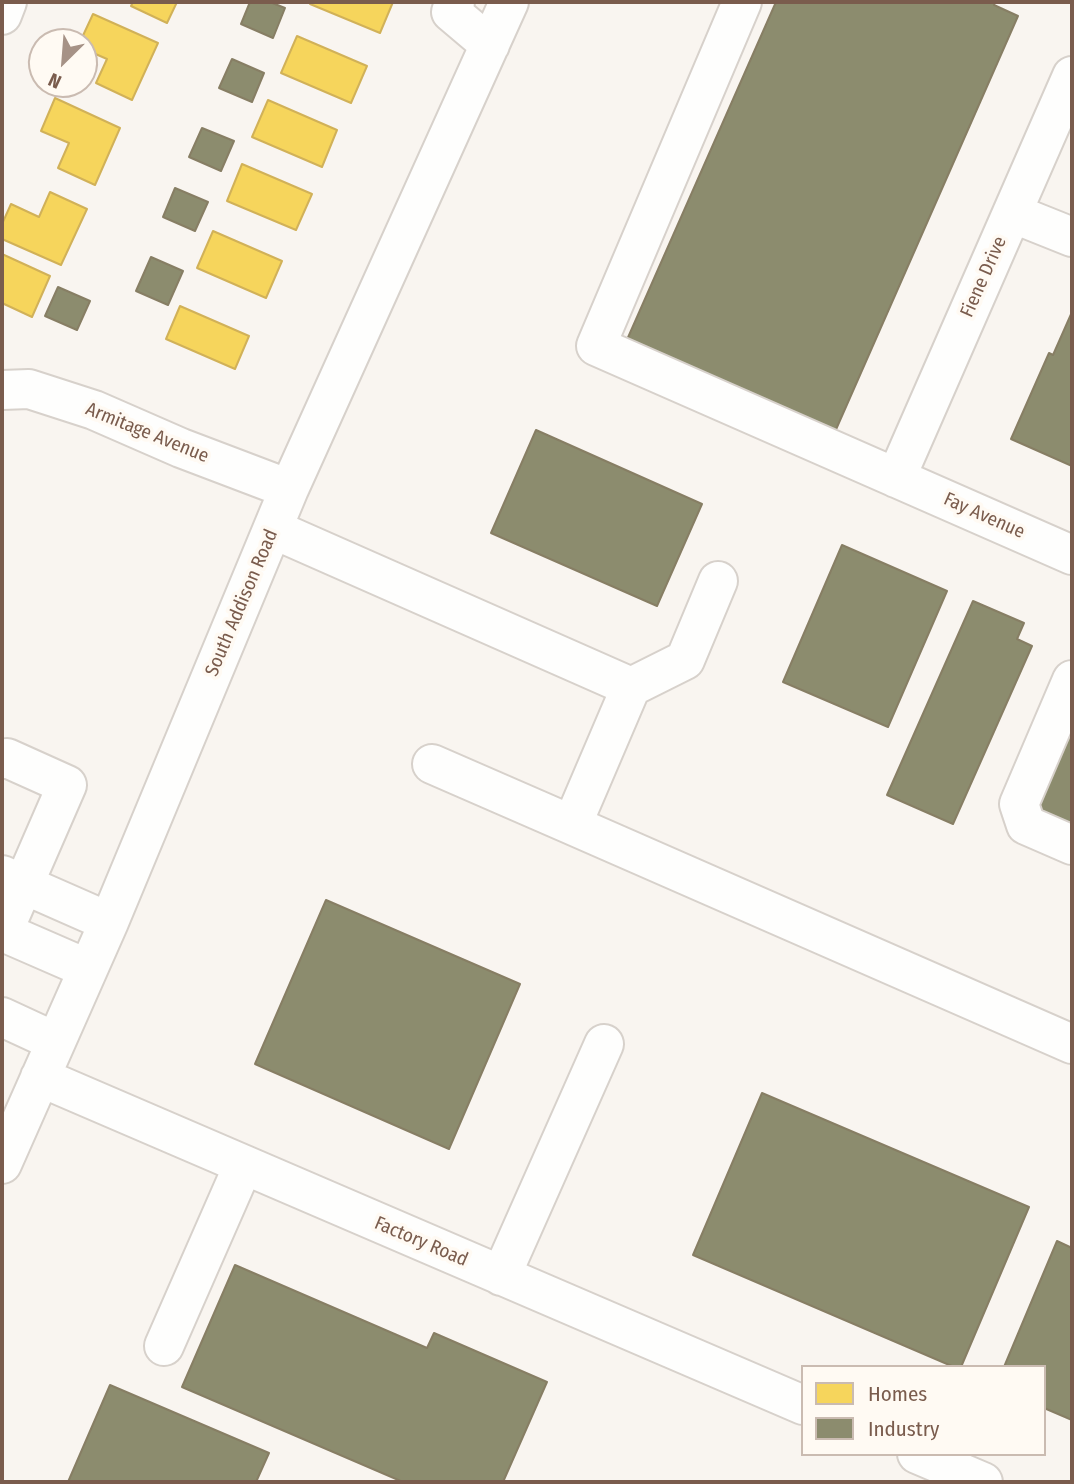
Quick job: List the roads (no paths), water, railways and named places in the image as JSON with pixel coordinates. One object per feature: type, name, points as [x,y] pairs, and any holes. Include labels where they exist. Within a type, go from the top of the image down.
[{"type":"street","points":[[2,15],[7,2]]},
{"type":"street","points":[[455,2],[451,12],[489,45]]},
{"type":"street","name":"South Addison Road","points":[[2,1164],[109,922],[289,489],[509,2]]},
{"type":"street","name":"Fay Avenue","points":[[742,2],[596,346],[1072,555]]},
{"type":"street","name":"Fiene Drive","points":[[896,478],[1016,204],[1069,95]]},
{"type":"street","points":[[1016,204],[1072,219]]},
{"type":"street","points":[[1016,204],[1072,237]]},
{"type":"street","name":"Armitage Avenue","points":[[2,390],[29,389],[94,411],[289,489]]},
{"type":"street","points":[[273,529],[631,687]]},
{"type":"street","points":[[572,825],[631,687],[685,660],[718,581]]},
{"type":"street","points":[[1072,680],[1019,804],[1026,825],[1072,845]]},
{"type":"street","points":[[2,759],[7,758],[67,785],[13,880],[2,932],[88,969]]},
{"type":"street","points":[[432,764],[1072,1044]]},
{"type":"street","points":[[13,880],[109,922]]},
{"type":"street","points":[[2,1017],[56,1042]]},
{"type":"street","points":[[501,1276],[604,1044]]},
{"type":"street","name":"Factory Road","points":[[40,1077],[801,1404]]},
{"type":"street","points":[[164,1346],[243,1166]]},
{"type":"street","points":[[922,1456],[983,1482]]}]
